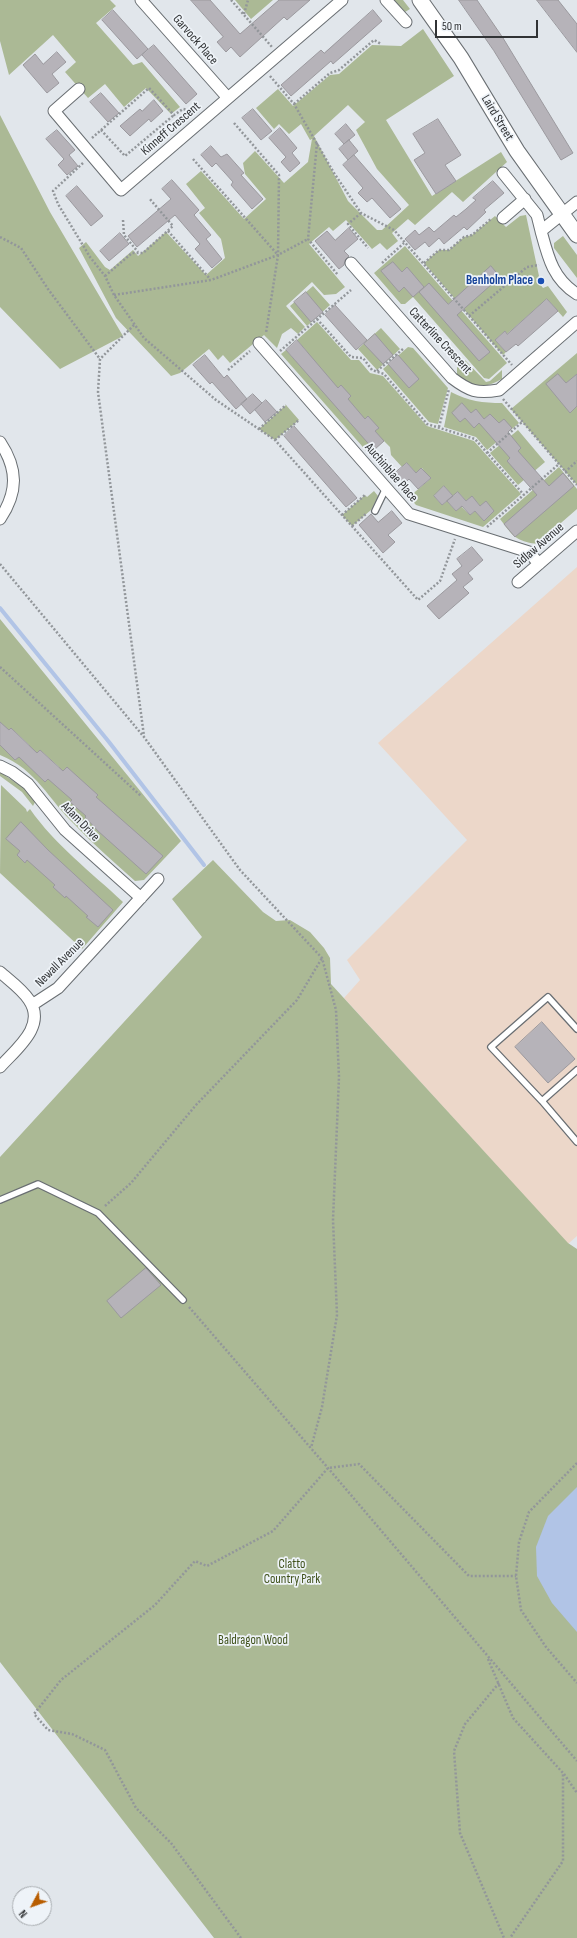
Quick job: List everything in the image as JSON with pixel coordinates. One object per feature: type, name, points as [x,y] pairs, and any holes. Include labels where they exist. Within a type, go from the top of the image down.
[{"type":"street","name":"Garvock Place","points":[[142,0],[228,98]]},
{"type":"street","name":"Kinneff Crescent","points":[[79,89],[54,111],[121,190],[342,0]]},
{"type":"street","points":[[386,0],[406,22]]},
{"type":"street","name":"Laird Street","points":[[420,0],[461,58],[517,151],[577,235]]},
{"type":"street","points":[[503,174],[537,215],[550,263],[567,288],[577,294]]},
{"type":"street","points":[[503,218],[525,199]]},
{"type":"street","points":[[541,231],[577,202]]},
{"type":"street","name":"Catterline Crescent","points":[[351,263],[452,378],[466,389],[482,393],[499,390]]},
{"type":"street","points":[[499,390],[577,322]]},
{"type":"street","name":"Auchinblae Place","points":[[259,343],[409,514],[529,552],[540,564]]},
{"type":"street","points":[[0,442],[7,453],[13,471],[14,491],[0,519]]},
{"type":"street","name":"Sidlaw Avenue","points":[[518,582],[577,531]]},
{"type":"street","name":"Adam Drive","points":[[0,766],[12,772],[28,784],[65,830],[141,898]]},
{"type":"street","points":[[141,898],[158,879]]},
{"type":"street","name":"Newall Avenue","points":[[0,1067],[32,1032],[35,1019],[32,1005],[58,988],[141,898]]},
{"type":"street","points":[[0,972],[25,994],[32,1005]]},
{"type":"lane","points":[[375,511],[386,488]]},
{"type":"lane","points":[[577,1029],[548,997],[491,1048],[542,1101],[577,1142]]},
{"type":"lane","points":[[542,1101],[577,1070]]},
{"type":"lane","points":[[0,1200],[38,1184],[98,1212],[183,1300]]},
{"type":"path","points":[[231,0],[279,55]]},
{"type":"path","points":[[244,15],[248,0]]},
{"type":"path","points":[[294,104],[330,73],[338,70],[374,40],[381,44]]},
{"type":"path","points":[[263,68],[294,104],[346,193],[361,213],[394,230],[519,373]]},
{"type":"path","points":[[84,145],[148,88],[174,116]]},
{"type":"path","points":[[102,130],[125,156],[183,109],[196,112],[203,120]]},
{"type":"path","points":[[228,370],[265,338],[278,255],[280,175],[234,123]]},
{"type":"path","points":[[317,143],[308,239],[338,275]]},
{"type":"path","points":[[93,156],[53,191],[58,204],[90,257],[105,276],[114,295],[144,338],[178,369],[216,400],[275,440],[418,600],[440,581],[458,529]]},
{"type":"path","points":[[193,159],[278,255]]},
{"type":"path","points":[[105,276],[132,253],[143,253],[174,226],[149,198]]},
{"type":"path","points":[[361,213],[348,224],[368,248]]},
{"type":"path","points":[[424,263],[439,250],[449,250],[464,237],[472,235],[495,216],[503,218]]},
{"type":"path","points":[[123,220],[124,235],[139,253]]},
{"type":"path","points":[[168,231],[211,280]]},
{"type":"path","points":[[0,237],[21,248],[48,289],[100,359],[98,392],[144,736]]},
{"type":"path","points":[[114,295],[211,280],[278,255],[308,239]]},
{"type":"path","points":[[382,263],[404,243]]},
{"type":"path","points":[[469,316],[527,267],[550,263]]},
{"type":"path","points":[[272,358],[351,290]]},
{"type":"path","points":[[317,319],[351,357],[363,358],[372,370],[384,374],[427,424],[475,439],[524,495]]},
{"type":"path","points":[[100,359],[134,324]]},
{"type":"path","points":[[377,371],[403,349]]},
{"type":"path","points":[[439,427],[452,378]]},
{"type":"path","points":[[499,390],[504,400],[577,486]]},
{"type":"path","points":[[259,429],[286,405]]},
{"type":"path","points":[[275,440],[299,420]]},
{"type":"path","points":[[487,453],[522,422]]},
{"type":"path","points":[[565,472],[577,461]]},
{"type":"path","points":[[477,535],[559,464]]},
{"type":"path","points":[[342,515],[365,495]]},
{"type":"path","points":[[352,526],[371,510],[375,511]]},
{"type":"path","points":[[0,564],[144,736],[240,870],[322,958],[336,1010],[339,1077],[334,1220],[337,1315],[322,1407],[311,1448]]},
{"type":"path","points":[[0,667],[141,796]]},
{"type":"path","points":[[98,1212],[131,1183],[196,1105],[297,1000],[322,958]]},
{"type":"path","points":[[183,1300],[577,1761]]},
{"type":"path","points":[[577,1463],[529,1512],[519,1542],[516,1576],[521,1610],[546,1647],[577,1683]]},
{"type":"path","points":[[241,1938],[171,1843],[136,1808],[105,1750],[72,1734],[48,1730],[34,1714],[61,1680],[155,1605],[195,1562],[207,1566],[273,1531],[328,1468],[359,1464],[469,1576],[516,1576]]},
{"type":"path","points":[[487,1656],[513,1718],[563,1773],[577,1793]]},
{"type":"path","points":[[498,1683],[465,1724],[454,1751],[460,1833],[504,1938]]},
{"type":"path","points":[[510,1938],[563,1861],[563,1773]]},
{"type":"shaded area","points":[[577,567],[577,1236],[568,1244],[344,998],[360,980],[347,960],[467,840],[378,743]]},
{"type":"green space","points":[[0,0],[110,0],[116,6],[96,23],[133,65],[142,62],[180,107],[171,114],[146,88],[124,107],[105,84],[88,98],[65,72],[76,62],[53,35],[9,75],[0,41]]},
{"type":"green space","points":[[235,0],[273,0],[251,19]]},
{"type":"green space","points":[[394,0],[403,0],[410,9],[405,12]]},
{"type":"green space","points":[[423,29],[454,76],[386,120],[432,196],[501,152],[507,162],[463,202],[452,192],[415,225],[408,219],[392,233],[398,241],[387,250],[380,243],[372,249],[346,220],[333,231],[329,227],[309,244],[345,287],[336,294],[324,295],[312,282],[286,306],[305,327],[298,334],[291,328],[282,334],[277,348],[264,335],[230,363],[223,355],[218,360],[209,349],[180,373],[171,376],[116,318],[79,248],[86,242],[105,267],[110,270],[133,250],[138,256],[166,232],[206,275],[225,258],[221,239],[199,213],[205,208],[186,184],[201,171],[244,219],[266,199],[245,174],[243,163],[255,151],[284,183],[308,162],[312,139],[310,140],[301,124],[289,134],[279,124],[274,129],[256,108],[278,89],[293,106],[330,75],[339,74],[372,45],[401,46]],"holes":[[[348,105],[365,122],[356,130],[377,169],[409,205],[382,230],[377,230],[348,201],[314,136]]]},
{"type":"green space","points":[[0,115],[50,212],[123,336],[60,369],[0,307]]},
{"type":"green space","points":[[526,215],[539,276],[536,279],[543,288],[548,286],[567,312],[563,317],[547,299],[507,334],[505,331],[495,340],[506,352],[503,355],[424,263],[439,250],[449,250],[464,237],[472,235],[495,216],[506,227],[520,216]]},
{"type":"green space","points":[[563,236],[577,255],[577,278],[554,248],[554,243]]},
{"type":"green space","points":[[405,246],[507,363],[489,379],[484,378],[413,297],[405,304],[401,304],[374,273]]},
{"type":"green space","points":[[313,286],[330,305],[307,326],[290,306]]},
{"type":"green space","points":[[317,322],[351,360],[359,360],[370,373],[383,376],[427,426],[474,441],[521,494],[483,527],[416,505],[409,497],[430,479],[422,468],[416,473],[407,463],[402,467],[391,455],[390,447],[384,441],[369,454],[281,354],[286,350],[296,361],[307,352],[297,340]],"holes":[[[444,486],[453,496],[458,492],[466,501],[472,497],[480,506],[486,502],[494,511],[484,520],[475,511],[470,515],[461,506],[456,511],[447,501],[442,505],[434,496]]]},
{"type":"green space","points":[[381,328],[400,349],[377,370],[358,349]]},
{"type":"green space","points":[[408,347],[413,348],[448,388],[438,424],[429,422],[383,369]]},
{"type":"green space","points":[[577,353],[577,485],[511,409]]},
{"type":"green space","points":[[465,360],[486,382],[490,381],[502,370],[502,379],[484,386],[468,383],[457,375],[457,367]]},
{"type":"green space","points":[[451,392],[463,398],[476,401],[502,403],[519,423],[487,450],[476,437],[444,427]]},
{"type":"green space","points":[[286,405],[299,420],[275,440],[259,429]]},
{"type":"green space","points":[[518,430],[545,462],[518,485],[490,453]]},
{"type":"green space","points":[[559,467],[577,489],[577,509],[554,529],[553,535],[545,542],[534,544],[517,538],[510,532],[500,519]]},
{"type":"green space","points":[[374,491],[378,496],[371,510],[352,526],[342,515],[365,495],[367,497]]},
{"type":"green space","points":[[0,619],[181,841],[144,880],[135,881],[82,832],[33,777],[13,761],[0,755],[0,745],[15,760],[29,745],[11,728],[0,739]],"holes":[[[40,750],[59,767],[45,782],[27,764]]]},
{"type":"green space","points":[[0,772],[25,789],[35,802],[33,806],[22,792],[0,776]]},
{"type":"green space","points":[[1,785],[26,809],[27,812],[30,809],[40,822],[74,858],[123,902],[82,949],[0,873]]},
{"type":"green space","name":"Clatto Country Park","points":[[213,860],[263,912],[276,921],[290,920],[310,932],[324,948],[330,958],[331,984],[568,1243],[577,1249],[577,1938],[214,1938],[0,1662],[0,1157],[202,937],[172,899]]},
{"type":"water","points":[[577,1487],[577,1632],[552,1603],[537,1576],[536,1547],[548,1516]]},
{"type":"building","points":[[191,0],[210,0],[240,34],[279,0],[310,0],[287,20],[284,17],[240,57],[231,47],[226,52],[217,42],[223,37]]},
{"type":"building","points":[[459,0],[477,0],[503,38],[573,153],[561,160],[494,51]]},
{"type":"building","points":[[537,0],[558,0],[577,24],[577,52]]},
{"type":"building","points":[[113,10],[148,49],[137,59],[102,20]]},
{"type":"building","points":[[373,10],[382,21],[333,64],[331,61],[291,96],[281,85],[321,50],[324,53]]},
{"type":"building","points":[[154,45],[197,94],[186,104],[142,55]]},
{"type":"building","points":[[57,52],[66,62],[52,74],[59,83],[47,93],[23,65],[35,54],[43,64]]},
{"type":"building","points":[[101,93],[119,113],[108,122],[90,102]]},
{"type":"building","points":[[154,100],[163,111],[151,122],[149,119],[130,136],[120,126],[140,109],[142,111]]},
{"type":"building","points":[[253,109],[272,131],[261,140],[242,118]]},
{"type":"building","points":[[438,119],[461,155],[445,165],[456,181],[436,194],[414,160],[425,153],[413,134]]},
{"type":"building","points":[[346,124],[355,135],[344,144],[335,134]]},
{"type":"building","points":[[280,128],[297,148],[292,153],[300,163],[290,172],[281,162],[286,157],[269,138]]},
{"type":"building","points":[[57,130],[75,150],[69,155],[78,166],[67,175],[58,165],[64,159],[46,139]]},
{"type":"building","points":[[349,140],[358,151],[348,160],[339,149]]},
{"type":"building","points":[[211,146],[221,157],[227,154],[244,173],[241,175],[263,199],[252,209],[231,185],[233,182],[216,163],[212,167],[201,155]]},
{"type":"building","points":[[354,155],[401,209],[390,218],[372,198],[367,202],[358,193],[363,188],[343,165]]},
{"type":"building","points":[[172,180],[199,210],[194,215],[211,235],[206,239],[222,259],[212,268],[195,249],[200,244],[175,215],[137,247],[128,236],[171,199],[162,189]]},
{"type":"building","points":[[493,181],[504,193],[484,210],[486,212],[467,230],[464,227],[444,244],[439,238],[429,247],[425,242],[415,250],[405,239],[415,230],[419,235],[429,227],[434,232],[454,215],[456,217],[466,209],[476,200],[473,198]]},
{"type":"building","points":[[77,186],[103,216],[91,226],[66,196]]},
{"type":"building","points":[[349,228],[358,239],[344,251],[349,256],[345,260],[344,265],[339,269],[315,241],[327,231],[335,240]]},
{"type":"building","points":[[120,233],[129,244],[109,261],[100,251]]},
{"type":"building","points":[[393,262],[402,272],[407,267],[424,287],[413,297],[404,287],[399,292],[381,271]]},
{"type":"building","points":[[491,266],[500,277],[457,315],[490,352],[479,361],[419,292],[429,283],[448,304]]},
{"type":"building","points":[[306,292],[323,312],[311,322],[294,302]]},
{"type":"building","points":[[547,299],[558,311],[518,346],[516,344],[506,352],[495,340],[505,331],[507,334]]},
{"type":"building","points":[[335,305],[367,340],[356,350],[325,315]]},
{"type":"building","points":[[375,334],[393,355],[383,364],[364,344]]},
{"type":"building","points":[[297,340],[338,388],[341,385],[351,396],[348,399],[365,419],[368,416],[379,428],[375,431],[384,441],[374,450],[286,350]]},
{"type":"building","points":[[205,355],[224,378],[227,375],[247,399],[236,409],[212,382],[210,384],[193,365]]},
{"type":"building","points":[[398,355],[419,379],[409,388],[388,364]]},
{"type":"building","points":[[558,374],[566,383],[577,374],[577,406],[570,413],[546,384]]},
{"type":"building","points":[[253,394],[262,403],[250,414],[241,404]]},
{"type":"building","points":[[266,400],[277,412],[265,422],[255,410]]},
{"type":"building","points":[[462,403],[471,413],[476,409],[484,419],[490,414],[499,423],[504,419],[512,428],[508,432],[521,448],[518,451],[549,486],[563,473],[574,486],[515,537],[504,524],[537,495],[507,461],[510,458],[479,423],[474,428],[465,418],[460,422],[452,413]]},
{"type":"building","points":[[294,426],[357,498],[346,507],[284,436]]},
{"type":"building","points":[[407,463],[416,473],[421,468],[431,478],[418,489],[409,479],[404,484],[395,473]]},
{"type":"building","points":[[444,486],[453,496],[442,505],[434,496]]},
{"type":"building","points":[[458,492],[466,501],[472,496],[480,506],[486,501],[494,511],[484,521],[475,511],[470,515],[462,506],[456,511],[447,501]]},
{"type":"building","points":[[392,511],[402,523],[388,535],[395,542],[383,553],[359,525],[371,514],[378,522]]},
{"type":"building","points":[[472,547],[483,560],[468,573],[473,579],[463,587],[469,593],[439,619],[427,606],[457,580],[452,574],[462,566],[457,559]]},
{"type":"building","points":[[0,722],[9,730],[11,728],[37,753],[40,750],[63,771],[67,767],[98,795],[96,797],[163,856],[146,874],[98,831],[85,817],[86,816],[70,802],[72,800],[48,779],[45,782],[19,757],[15,760],[0,745]]},
{"type":"building","points":[[21,822],[48,850],[113,910],[98,927],[66,896],[65,898],[53,887],[55,885],[27,860],[25,863],[17,855],[20,851],[6,839]]},
{"type":"building","points":[[542,1022],[575,1059],[548,1083],[515,1047]]},
{"type":"building","points":[[146,1268],[161,1285],[121,1318],[107,1301]]},
{"type":"waterway","points":[[0,608],[109,742],[204,865]]},
{"type":"place","name":"Benholm Place","points":[[541,281]]},
{"type":"park label","name":"Baldragon Wood","points":[[253,1641]]}]
